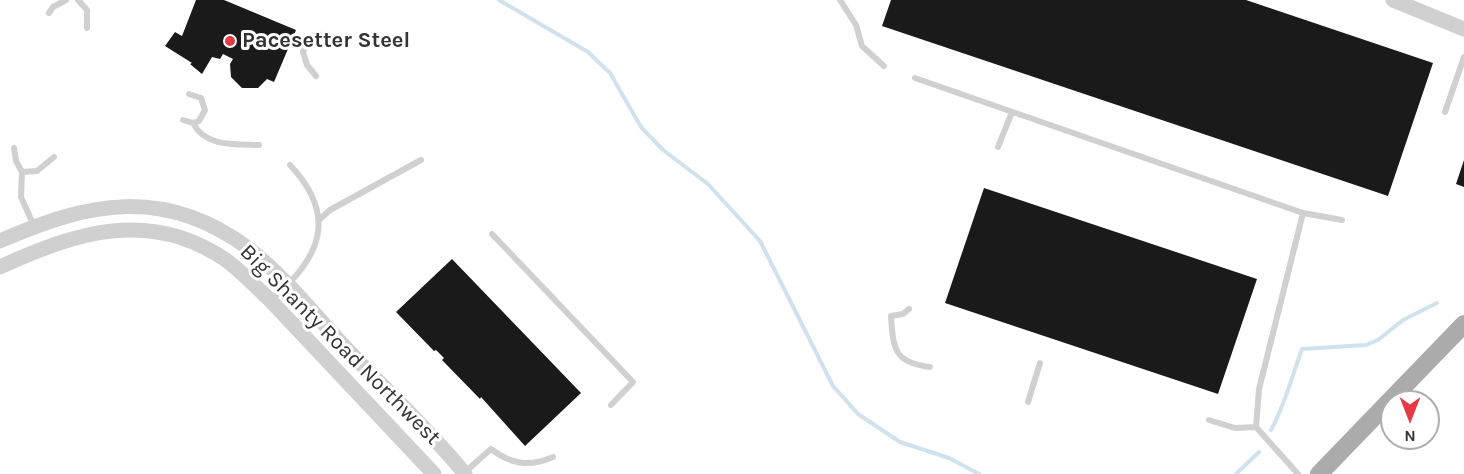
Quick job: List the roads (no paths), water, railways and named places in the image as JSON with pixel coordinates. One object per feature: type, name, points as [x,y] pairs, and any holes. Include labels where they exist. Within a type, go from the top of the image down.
[{"type":"main road","points":[[1319,474],[1464,324]]},
{"type":"street","points":[[1393,0],[1464,29]]},
{"type":"street","name":"Big Shanty Road Northwest","points":[[0,242],[34,227],[100,207],[133,206],[171,211],[208,224],[266,263],[464,473]]},
{"type":"street","name":"Big Shanty Road Northwest","points":[[0,267],[78,235],[99,231],[141,230],[185,240],[206,249],[234,267],[270,300],[434,474]]},
{"type":"lane","points":[[49,13],[53,7],[66,0]]},
{"type":"lane","points":[[78,0],[87,10],[87,28]]},
{"type":"lane","points":[[840,0],[856,26],[862,46],[884,66]]},
{"type":"lane","points":[[316,76],[307,65],[303,52],[308,40],[319,34],[330,35],[342,44]]},
{"type":"lane","points":[[1445,112],[1464,57]]},
{"type":"lane","points":[[915,78],[1303,213],[1342,220]]},
{"type":"lane","points":[[183,120],[193,123],[199,121],[205,110],[201,99],[189,94]]},
{"type":"lane","points":[[998,147],[1012,112]]},
{"type":"lane","points":[[193,123],[196,130],[213,141],[259,145]]},
{"type":"lane","points":[[14,148],[16,162],[22,172],[21,197],[34,227]]},
{"type":"lane","points":[[22,172],[37,171],[54,157]]},
{"type":"lane","points":[[319,220],[330,210],[421,160]]},
{"type":"lane","points":[[270,300],[287,286],[311,258],[317,241],[319,220],[311,192],[290,165]]},
{"type":"lane","points":[[1298,474],[1256,427],[1259,389],[1303,213]]},
{"type":"lane","points":[[492,234],[633,382],[611,405]]},
{"type":"lane","points":[[909,309],[903,314],[891,316],[895,344],[900,356],[907,364],[930,367]]},
{"type":"lane","points":[[1028,402],[1041,363]]},
{"type":"lane","points":[[1209,420],[1235,428],[1256,427]]},
{"type":"lane","points":[[464,473],[492,449],[504,459],[517,463],[535,464],[553,457]]},
{"type":"waterway","points":[[499,0],[588,52],[610,73],[641,127],[663,150],[708,184],[760,241],[833,386],[858,414],[900,442],[949,458],[979,474]]},
{"type":"waterway","points":[[1271,430],[1302,349],[1366,345],[1378,340],[1403,320],[1437,303]]},
{"type":"waterway","points":[[1236,474],[1259,452]]},
{"type":"place","name":"Pacesetter Steel","points":[[230,41]]}]
